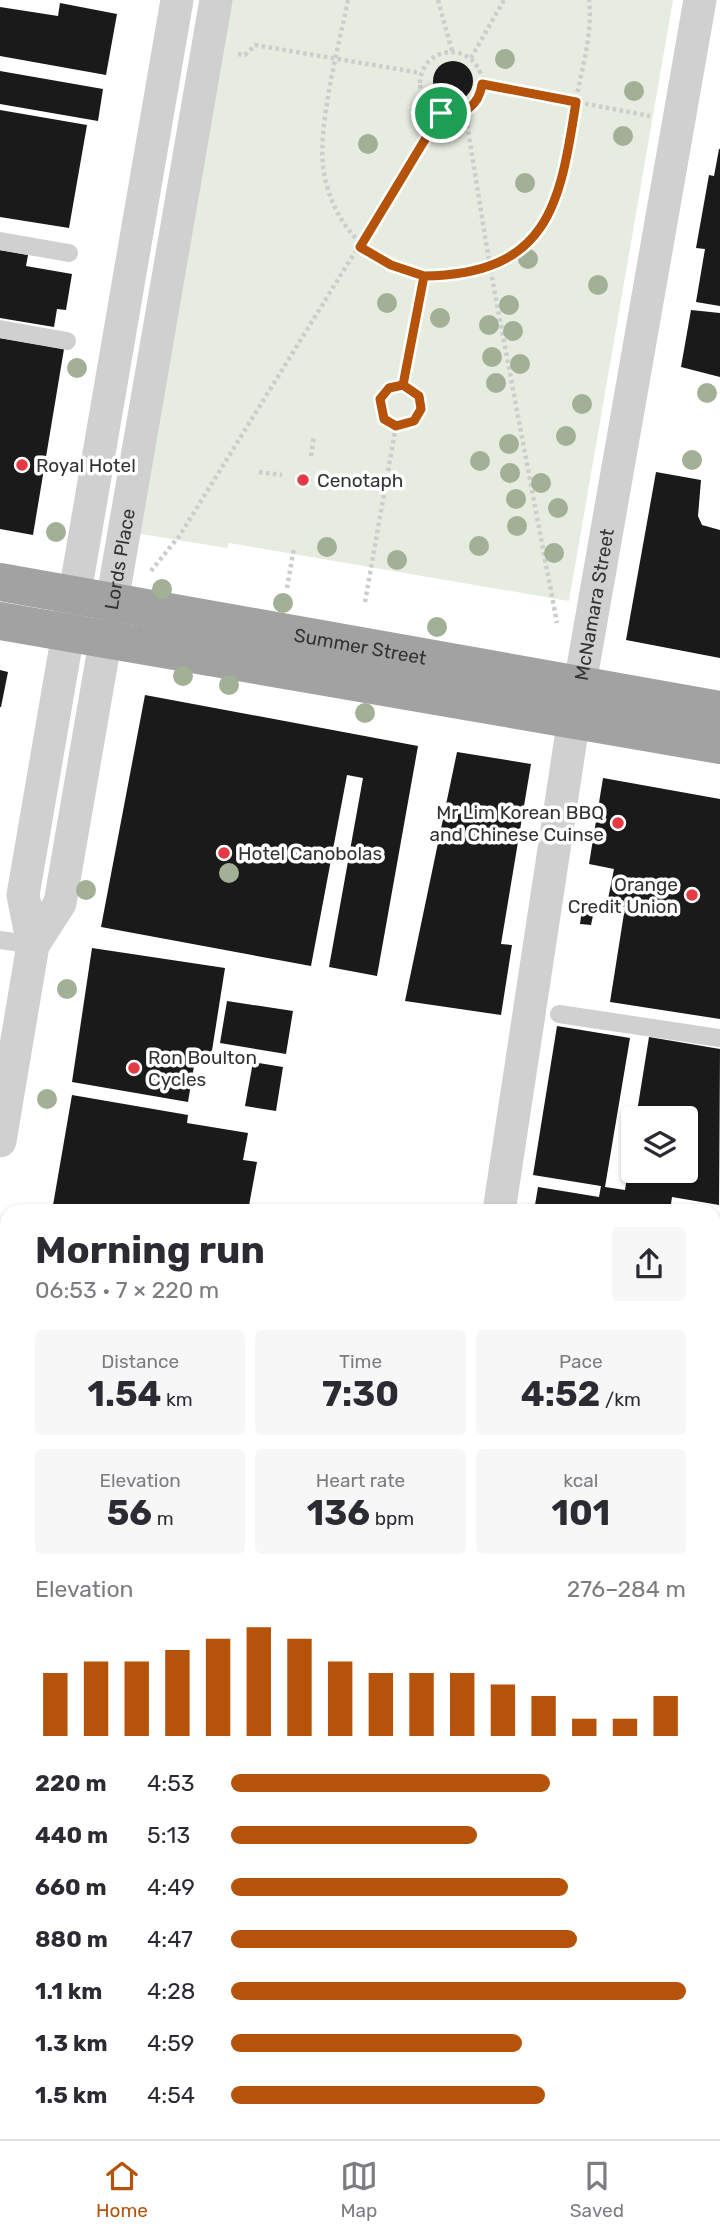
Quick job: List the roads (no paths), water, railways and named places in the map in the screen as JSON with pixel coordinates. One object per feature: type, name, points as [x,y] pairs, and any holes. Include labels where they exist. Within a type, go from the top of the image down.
[{"type":"highway","name":"Summer Street","points":[[0,582],[112,602],[576,702],[720,745]]},
{"type":"highway","name":"Summer Street","points":[[0,621],[106,639],[576,702],[720,710]]},
{"type":"street","name":"Lords Place","points":[[0,1141],[33,946],[23,895],[177,0]]},
{"type":"street","name":"Lords Place","points":[[33,946],[60,902],[216,0]]},
{"type":"street","name":"McNamara Street","points":[[500,1204],[576,702],[700,0]]},
{"type":"lane","points":[[0,241],[69,253]]},
{"type":"lane","points":[[0,329],[67,341]]},
{"type":"lane","points":[[0,940],[33,946]]},
{"type":"lane","points":[[559,1014],[720,1038]]},
{"type":"place","name":"Royal Hotel","points":[[22,465]]},
{"type":"place","name":"Cenotaph","points":[[303,480]]},
{"type":"place","name":"Mr Lim Korean BBQ and Chinese Cuinse","points":[[618,823]]},
{"type":"place","name":"Hotel Canobolas","points":[[224,853]]},
{"type":"place","name":"Orange Credit Union","points":[[692,895]]},
{"type":"place","name":"Ron Boulton Cycles","points":[[134,1068]]}]
